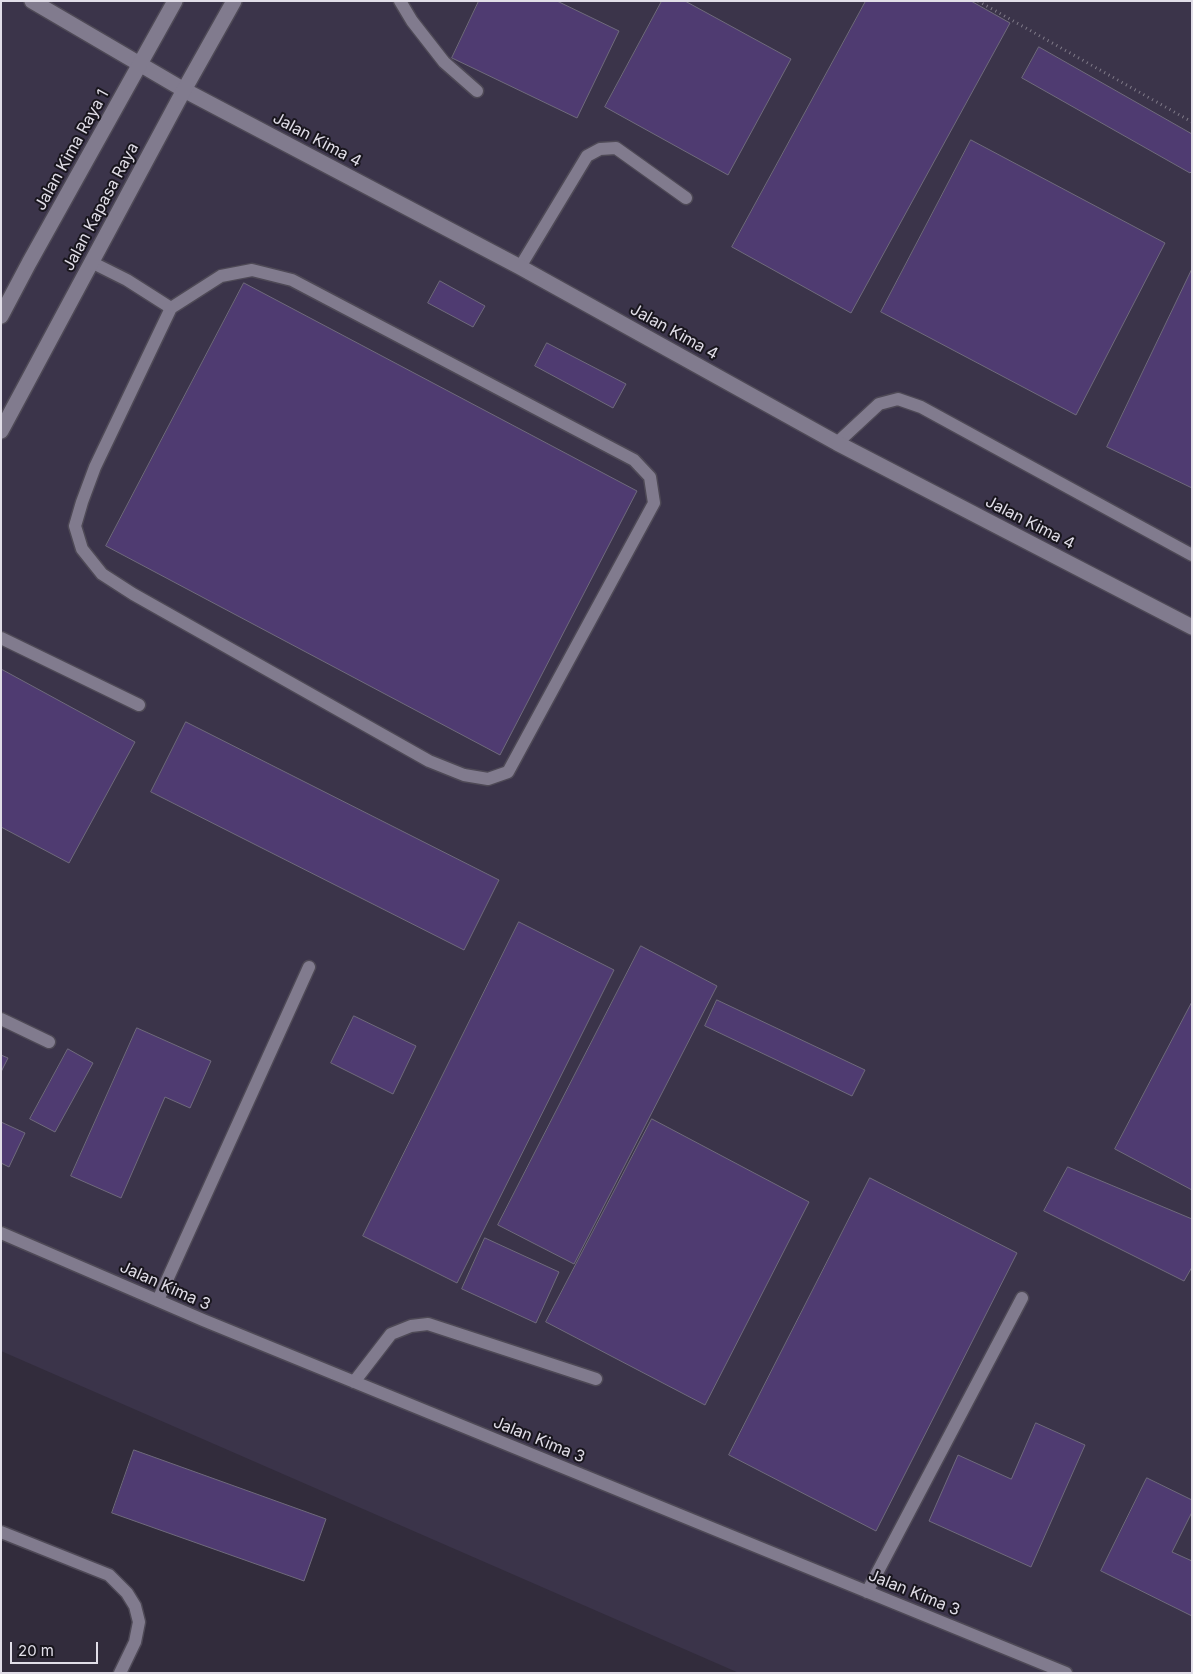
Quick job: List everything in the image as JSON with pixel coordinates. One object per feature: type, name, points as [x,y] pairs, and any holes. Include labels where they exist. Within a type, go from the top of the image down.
[{"type":"street","name":"Jalan Kima 4","points":[[32,1],[184,90],[520,267],[837,443],[1192,627]]},
{"type":"street","name":"Jalan Kima Raya 1","points":[[1,316],[175,1]]},
{"type":"street","name":"Jalan Kapasa Raya","points":[[1,431],[184,90],[234,1]]},
{"type":"lane","points":[[400,1],[412,21],[444,62],[477,91]]},
{"type":"lane","points":[[520,267],[587,156],[600,148],[616,148],[686,198]]},
{"type":"lane","points":[[91,262],[127,280],[171,308]]},
{"type":"lane","points":[[252,270],[292,280],[634,460],[650,477],[654,503],[508,772],[488,778],[464,775],[429,761],[133,594],[102,574],[82,549],[75,526],[91,476],[171,308],[221,276],[252,270]]},
{"type":"lane","points":[[837,443],[879,404],[898,399],[921,407],[1192,555]]},
{"type":"lane","points":[[1,638],[139,705]]},
{"type":"lane","points":[[158,1300],[309,967]]},
{"type":"lane","points":[[1,1019],[49,1042]]},
{"type":"lane","name":"Jalan Kima 3","points":[[1,1233],[203,1320],[1066,1673]]},
{"type":"lane","points":[[867,1592],[1022,1298]]},
{"type":"lane","points":[[354,1382],[391,1334],[411,1326],[428,1324],[596,1379]]},
{"type":"lane","points":[[1,1532],[109,1575],[128,1593],[135,1606],[139,1622],[135,1642],[120,1673]]},
{"type":"path","points":[[978,1],[1192,122]]},
{"type":"shaded area","points":[[1,1],[1192,1],[1192,1673],[739,1673],[1,1351]]},
{"type":"building","points":[[479,1],[557,1],[619,31],[577,118],[452,58]]},
{"type":"building","points":[[662,1],[685,1],[791,59],[728,175],[605,107]]},
{"type":"building","points":[[866,1],[971,1],[1010,23],[851,313],[732,247]]},
{"type":"building","points":[[1039,47],[1192,134],[1192,171],[1190,173],[1022,78]]},
{"type":"building","points":[[971,140],[1165,243],[1076,415],[881,312]]},
{"type":"building","points":[[1192,269],[1192,488],[1107,447]]},
{"type":"building","points":[[440,281],[485,306],[473,327],[428,303]]},
{"type":"building","points":[[244,283],[637,491],[500,755],[106,546]]},
{"type":"building","points":[[547,343],[626,384],[613,408],[535,366]]},
{"type":"building","points":[[1,669],[135,742],[69,863],[1,827]]},
{"type":"building","points":[[186,722],[499,880],[464,950],[151,792]]},
{"type":"building","points":[[519,922],[614,970],[457,1283],[363,1236]]},
{"type":"building","points":[[641,946],[717,986],[574,1264],[498,1225]]},
{"type":"building","points":[[717,1000],[865,1070],[852,1096],[705,1026]]},
{"type":"building","points":[[1192,1002],[1192,1190],[1115,1149]]},
{"type":"building","points":[[354,1016],[416,1046],[393,1094],[331,1063]]},
{"type":"building","points":[[137,1028],[211,1061],[190,1108],[165,1097],[121,1198],[71,1176]]},
{"type":"building","points":[[68,1049],[93,1063],[55,1132],[30,1119]]},
{"type":"building","points":[[1,1055],[8,1058],[1,1072]]},
{"type":"building","points":[[652,1119],[809,1202],[705,1405],[546,1322]]},
{"type":"building","points":[[1,1122],[25,1133],[9,1167],[1,1163]]},
{"type":"building","points":[[1068,1167],[1192,1219],[1192,1267],[1184,1281],[1044,1211]]},
{"type":"building","points":[[870,1178],[1017,1253],[876,1531],[729,1455]]},
{"type":"building","points":[[485,1238],[559,1272],[536,1323],[462,1289]]},
{"type":"building","points":[[1036,1423],[1085,1445],[1031,1567],[929,1521],[958,1455],[1011,1479]]},
{"type":"building","points":[[134,1450],[326,1519],[304,1581],[112,1513]]},
{"type":"building","points":[[1147,1478],[1192,1500],[1192,1512],[1172,1552],[1192,1561],[1192,1616],[1101,1571]]}]
